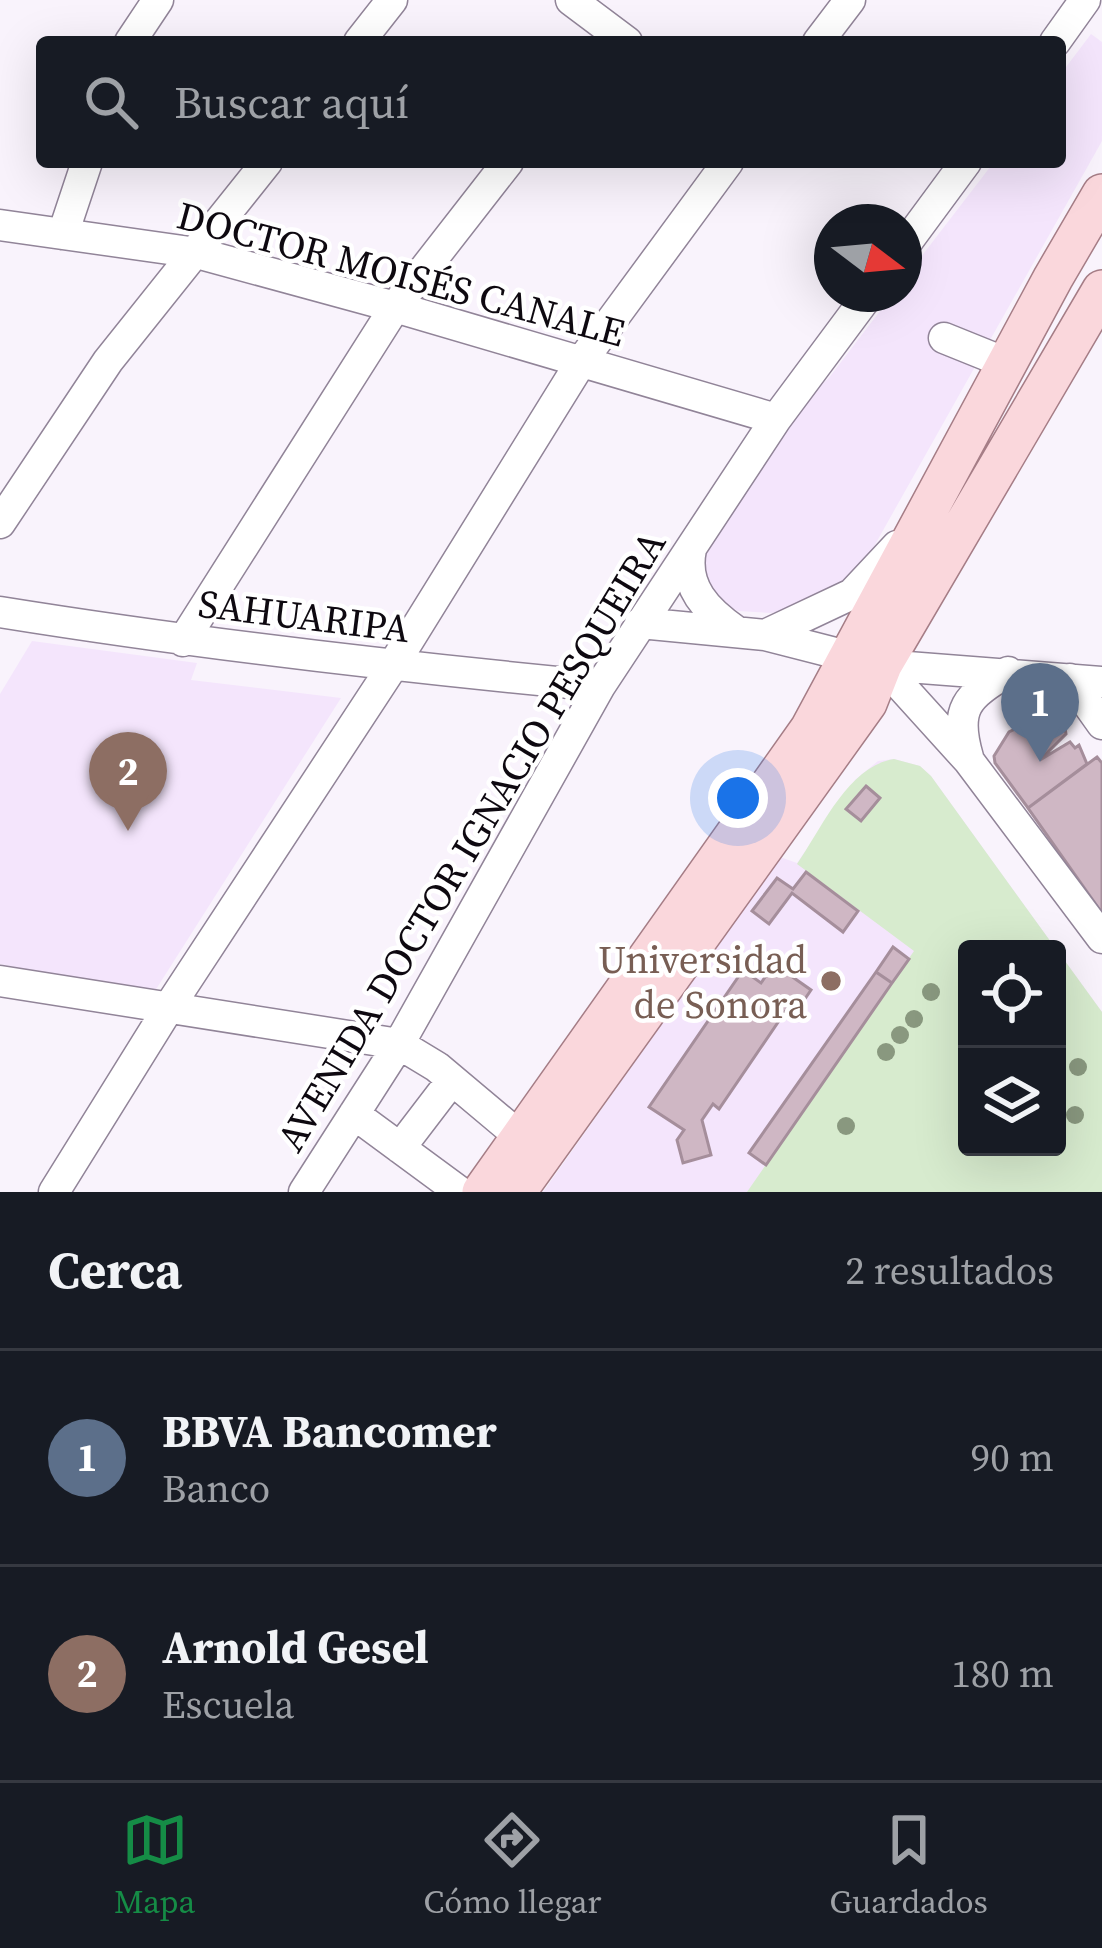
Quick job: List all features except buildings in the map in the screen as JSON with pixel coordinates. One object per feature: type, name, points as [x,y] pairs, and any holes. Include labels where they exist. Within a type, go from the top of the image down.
[{"type":"main road","points":[[482,1192],[531,1147],[839,746],[867,703],[866,661],[937,492],[1102,194]]},
{"type":"main road","points":[[516,1192],[531,1147],[810,729],[866,661],[1102,290]]},
{"type":"street","points":[[134,36],[158,0]]},
{"type":"street","points":[[364,36],[392,0]]},
{"type":"street","points":[[571,0],[611,36]]},
{"type":"street","points":[[823,36],[850,0]]},
{"type":"street","points":[[1058,36],[1085,0]]},
{"type":"street","points":[[63,234],[85,168]]},
{"type":"street","points":[[0,523],[108,361],[262,168]]},
{"type":"street","points":[[183,641],[395,307],[503,168]]},
{"type":"street","points":[[54,1192],[392,667],[581,362],[724,168]]},
{"type":"street","points":[[922,222],[962,168]]},
{"type":"street","name":"DOCTOR MOISÉS CANALE","points":[[0,225],[196,254],[776,419]]},
{"type":"street","name":"AVENIDA DOCTOR IGNACIO PESQUEIRA","points":[[310,1190],[399,1044],[600,686],[640,623],[706,544],[776,419],[864,312]]},
{"type":"street","points":[[944,338],[1006,363]]},
{"type":"street","points":[[751,633],[852,594],[882,565],[937,492]]},
{"type":"street","points":[[706,544],[688,565],[698,598],[751,633],[811,658],[818,680],[810,729]]},
{"type":"street","name":"SAHUARIPA","points":[[0,612],[392,667],[600,686]]},
{"type":"street","points":[[640,623],[751,633],[866,661],[1102,682]]},
{"type":"street","points":[[866,661],[969,761],[1102,938]]},
{"type":"street","points":[[969,761],[959,727],[963,712],[988,684],[1008,672]]},
{"type":"street","points":[[1070,679],[1102,724]]},
{"type":"street","points":[[0,981],[399,1044],[418,1053],[531,1147]]},
{"type":"street","points":[[400,1148],[452,1080]]},
{"type":"street","points":[[354,1114],[460,1192]]},
{"type":"shaded area","points":[[1091,34],[1102,42],[1102,141],[863,566],[809,606],[771,613],[738,611],[710,597],[702,554],[792,409],[828,379],[879,312],[922,312],[922,256],[989,168],[1066,168],[1066,67]]},
{"type":"shaded area","points":[[32,641],[197,663],[191,680],[341,698],[153,994],[0,964],[0,694]]},
{"type":"shaded area","name":"Universidad de Sonora","points":[[894,759],[920,766],[931,776],[1049,940],[958,940],[958,1156],[1066,1156],[1066,962],[1102,1012],[1102,1192],[543,1192],[780,857],[797,863],[855,780],[878,761]]},
{"type":"green space","points":[[894,759],[920,766],[931,776],[1049,940],[958,940],[958,1156],[1066,1156],[1066,962],[1102,1012],[1102,1192],[747,1192],[914,951],[797,864],[850,786],[878,764]]},
{"type":"place","name":"BBVA Bancomer","points":[[1040,762]]},
{"type":"place","name":"Arnold Gesel","points":[[128,831]]},
{"type":"place","name":"Universidad de Sonora","points":[[831,981]]}]
